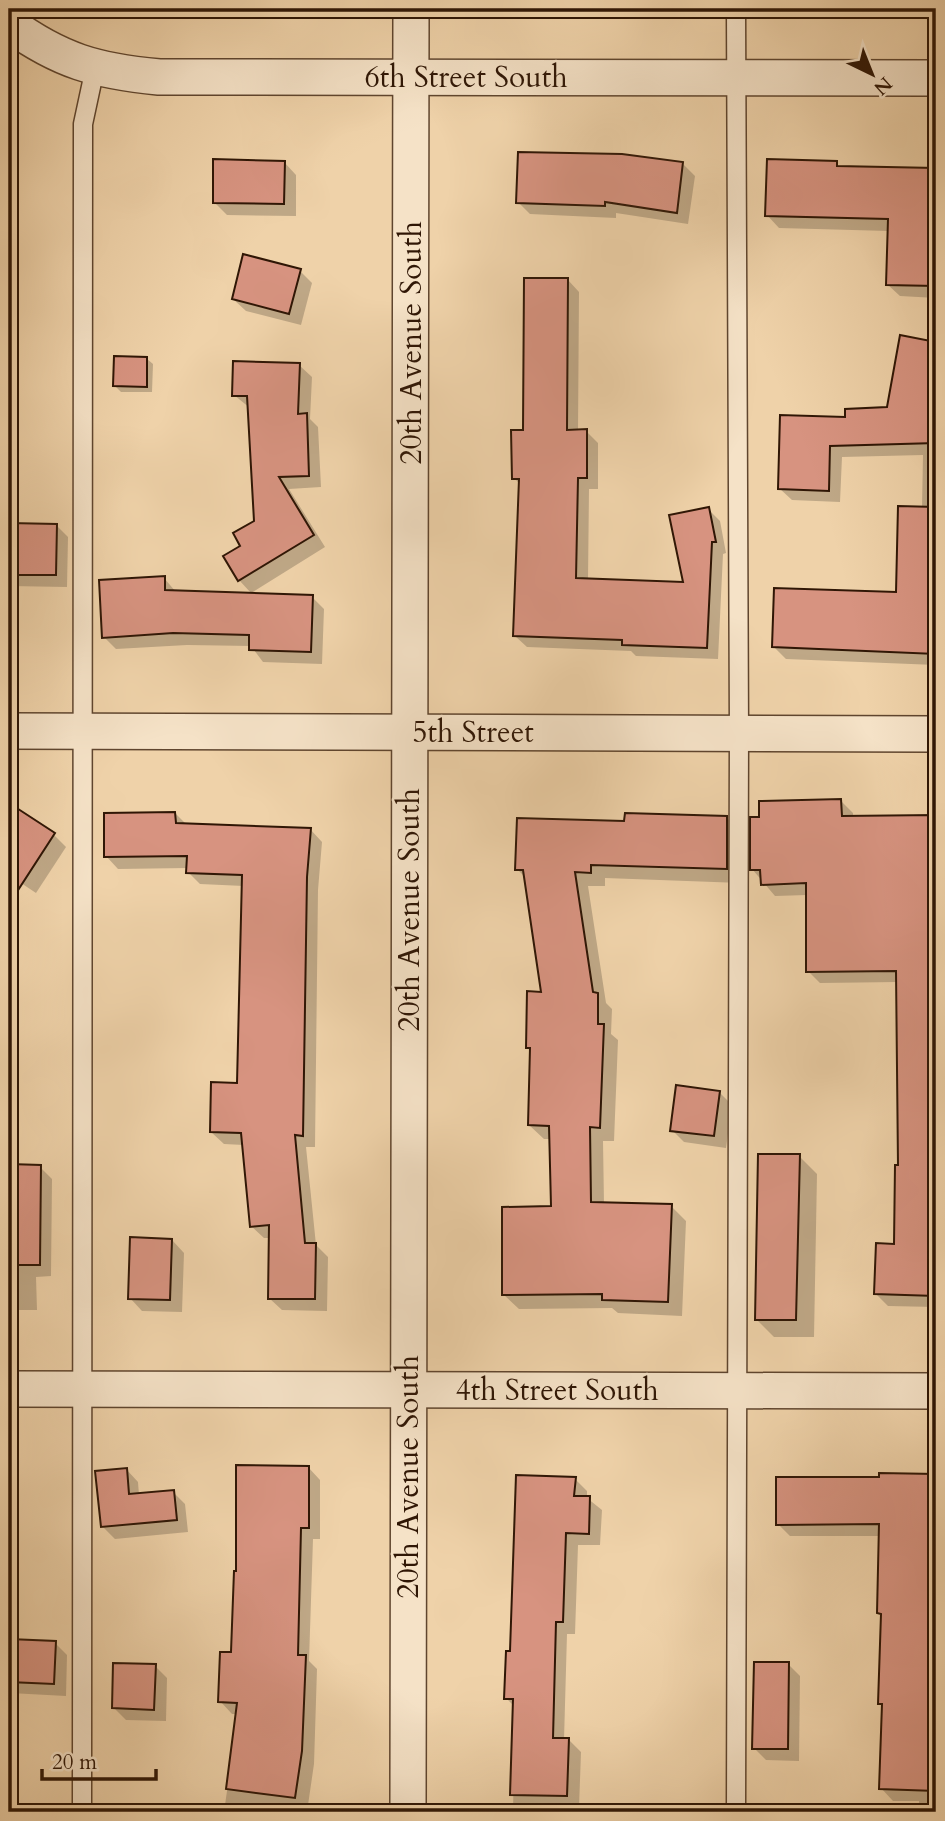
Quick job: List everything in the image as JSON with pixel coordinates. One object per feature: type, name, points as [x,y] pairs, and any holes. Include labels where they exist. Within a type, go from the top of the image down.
[{"type":"street","name":"20th Avenue South","points":[[408,1812],[411,9]]},
{"type":"street","name":"6th Street South","points":[[9,24],[44,49],[94,68],[159,77],[936,78]]},
{"type":"street","name":"5th Street","points":[[9,731],[936,734]]},
{"type":"street","name":"4th Street South","points":[[9,1390],[936,1391]]},
{"type":"lane","points":[[736,9],[740,733],[736,1812]]},
{"type":"lane","points":[[82,1812],[83,124],[94,68]]},
{"type":"building","points":[[518,152],[622,154],[683,162],[677,213],[605,202],[605,206],[516,203]]},
{"type":"building","points":[[213,159],[285,161],[284,204],[213,203]]},
{"type":"building","points":[[767,159],[837,161],[837,166],[936,168],[936,286],[886,285],[888,219],[765,216]]},
{"type":"building","points":[[243,254],[301,269],[289,314],[232,299]]},
{"type":"building","points":[[524,278],[568,278],[567,430],[587,429],[587,478],[578,478],[576,578],[683,582],[669,515],[709,507],[716,542],[712,542],[707,648],[622,645],[622,640],[513,636],[519,479],[512,479],[511,430],[523,430]]},
{"type":"building","points":[[900,335],[936,342],[936,443],[830,446],[829,491],[778,489],[780,415],[845,417],[845,409],[887,407]]},
{"type":"building","points":[[114,356],[147,357],[147,387],[113,386]]},
{"type":"building","points":[[233,361],[300,363],[298,414],[307,413],[309,476],[279,477],[314,535],[238,581],[223,556],[240,546],[233,533],[254,521],[247,396],[232,396]]},
{"type":"building","points":[[898,506],[936,507],[936,654],[772,647],[774,588],[896,592]]},
{"type":"building","points":[[9,523],[57,524],[56,575],[9,575]]},
{"type":"building","points":[[165,576],[165,590],[313,595],[311,652],[249,650],[249,635],[173,633],[102,638],[99,580]]},
{"type":"building","points":[[841,799],[842,816],[936,815],[936,1296],[874,1294],[876,1243],[894,1244],[895,1165],[898,1165],[896,971],[806,972],[806,883],[761,885],[760,870],[750,870],[750,817],[759,817],[759,801]]},
{"type":"building","points":[[9,803],[55,833],[9,904]]},
{"type":"building","points":[[175,812],[176,823],[311,828],[307,877],[303,1136],[295,1135],[305,1243],[316,1243],[315,1299],[268,1299],[269,1225],[250,1227],[241,1133],[210,1132],[211,1082],[237,1083],[242,875],[186,873],[187,856],[104,857],[104,813]]},
{"type":"building","points":[[625,813],[727,816],[727,869],[591,865],[591,873],[575,872],[593,992],[598,993],[598,1024],[604,1024],[600,1128],[590,1127],[591,1202],[672,1204],[668,1302],[602,1300],[602,1294],[502,1295],[502,1207],[551,1206],[549,1126],[528,1125],[530,1048],[526,1048],[527,991],[541,992],[523,870],[515,870],[517,818],[624,821]]},
{"type":"building","points":[[676,1085],[720,1091],[714,1136],[670,1131]]},
{"type":"building","points":[[758,1154],[800,1154],[796,1320],[755,1320]]},
{"type":"building","points":[[9,1164],[41,1165],[40,1265],[9,1265]]},
{"type":"building","points":[[130,1237],[172,1239],[170,1300],[128,1299]]},
{"type":"building","points":[[236,1465],[309,1466],[309,1528],[301,1528],[298,1655],[306,1655],[302,1751],[295,1798],[226,1789],[237,1703],[218,1702],[220,1652],[231,1652],[236,1571]]},
{"type":"building","points":[[127,1468],[129,1494],[174,1490],[177,1520],[101,1527],[95,1471]]},
{"type":"building","points":[[879,1473],[936,1474],[936,1791],[879,1789],[882,1704],[878,1704],[881,1614],[877,1613],[879,1524],[776,1525],[776,1477],[879,1477]]},
{"type":"building","points":[[516,1475],[576,1477],[574,1496],[590,1496],[589,1534],[566,1533],[563,1622],[556,1622],[553,1738],[569,1738],[567,1796],[510,1795],[513,1699],[504,1699],[506,1651],[510,1651]]},
{"type":"building","points":[[9,1639],[56,1641],[54,1684],[9,1682]]},
{"type":"building","points":[[754,1662],[789,1662],[788,1749],[752,1749]]},
{"type":"building","points":[[113,1663],[156,1664],[154,1710],[112,1708]]}]
